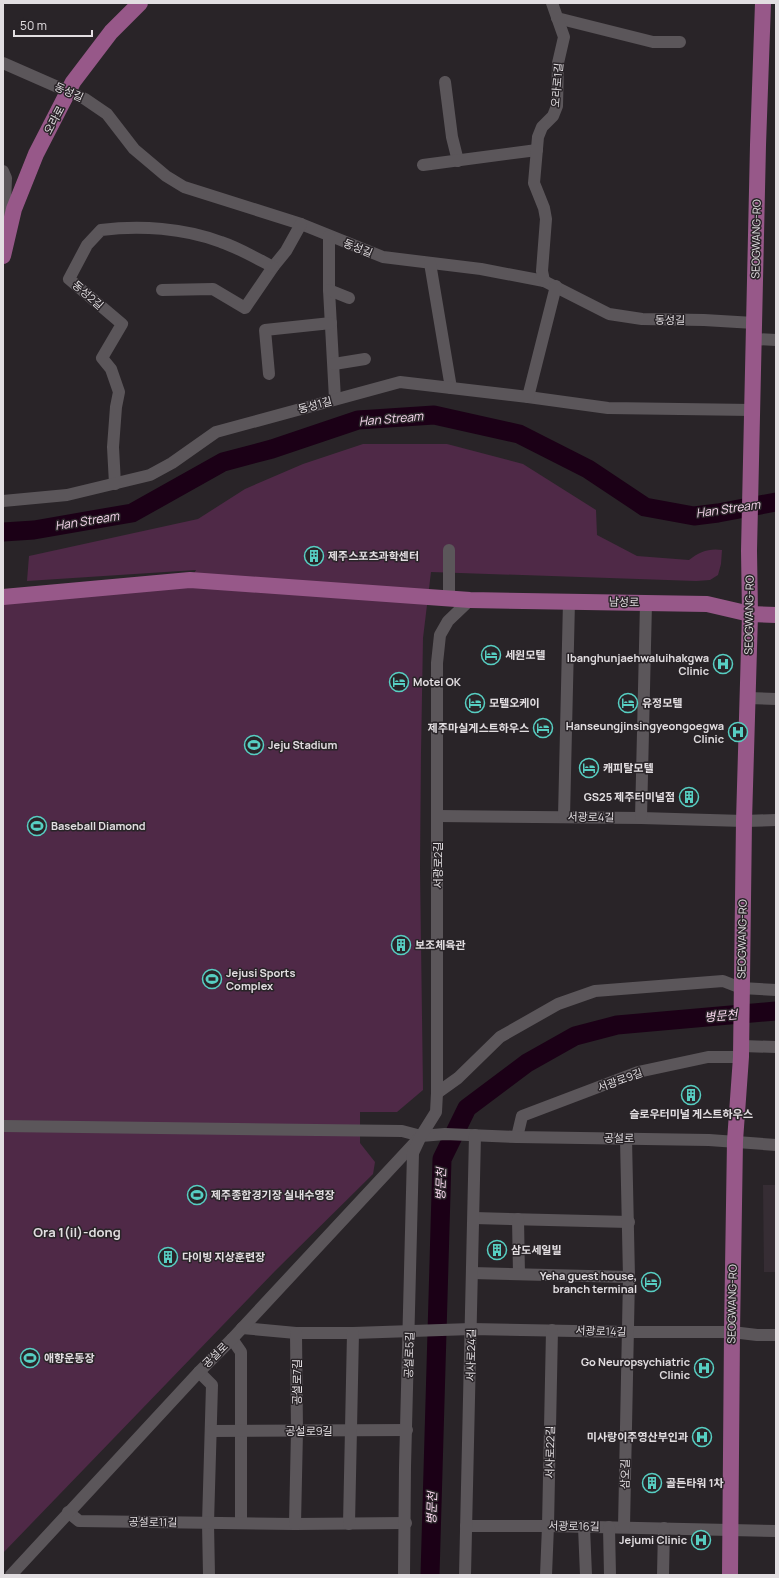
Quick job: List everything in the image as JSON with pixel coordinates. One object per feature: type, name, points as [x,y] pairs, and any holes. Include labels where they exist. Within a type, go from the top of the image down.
[{"type":"main road","name":"오라로","points":[[3,256],[14,209],[36,154],[73,82],[111,32],[140,3]]},
{"type":"main road","name":"SEOGWANG-RO","points":[[730,1574],[735,1141],[741,1045],[744,821],[750,614],[749,551],[758,145],[763,3]]},
{"type":"main road","name":"남성로","points":[[3,597],[190,580],[470,600],[707,604],[750,614],[776,615]]},
{"type":"street","name":"오라로1길","points":[[544,281],[542,271],[546,219],[544,208],[534,183],[538,137],[542,127],[553,116],[556,106],[558,63],[564,37],[552,3]]},
{"type":"street","points":[[557,18],[653,42],[680,42]]},
{"type":"street","name":"동성길","points":[[3,63],[85,99],[107,114],[134,149],[166,176],[184,187],[301,224],[383,257],[481,269],[544,281],[609,314],[642,319],[704,320],[754,331],[776,340]]},
{"type":"street","points":[[445,82],[452,137],[458,161]]},
{"type":"street","points":[[423,165],[537,150]]},
{"type":"street","points":[[3,171],[6,178],[5,205],[12,222]]},
{"type":"street","points":[[162,290],[213,288],[245,308],[273,267],[286,251],[301,224]]},
{"type":"street","name":"동성2길","points":[[116,484],[113,446],[116,407],[119,392],[111,369],[102,358],[122,324],[69,279],[87,245],[101,230],[108,229],[147,228],[186,232],[221,242],[273,267]]},
{"type":"street","points":[[329,236],[329,290],[335,399]]},
{"type":"street","points":[[430,263],[451,388]]},
{"type":"street","points":[[528,397],[556,286]]},
{"type":"street","points":[[329,290],[349,298]]},
{"type":"street","points":[[269,374],[265,330],[332,323]]},
{"type":"street","points":[[334,364],[365,359]]},
{"type":"street","name":"동성1길","points":[[3,501],[67,495],[150,475],[172,463],[216,432],[400,382],[608,408],[752,410]]},
{"type":"street","points":[[449,550],[449,599]]},
{"type":"street","name":"서광로2길","points":[[421,1136],[436,1112],[437,1093],[437,663],[440,635],[448,621],[470,600]]},
{"type":"street","points":[[564,817],[569,601]]},
{"type":"street","points":[[641,818],[646,603]]},
{"type":"street","points":[[747,698],[776,699]]},
{"type":"street","name":"서광로4길","points":[[438,816],[641,818],[744,821],[776,820]]},
{"type":"street","name":"SEOGWANG-RO","points":[[437,1093],[458,1078],[500,1037],[558,1004],[595,991],[723,981],[741,988]]},
{"type":"street","points":[[741,988],[776,990]]},
{"type":"street","name":"서광로9길","points":[[517,1136],[522,1116],[638,1072],[708,1057],[741,1045],[776,1047]]},
{"type":"street","name":"공설로","points":[[3,1126],[402,1131],[421,1136],[445,1134],[503,1135],[735,1141],[776,1145]]},
{"type":"street","name":"서사로24길","points":[[465,1575],[467,1329],[472,1273],[475,1135]]},
{"type":"street","name":"공설로","points":[[11,1575],[68,1512],[421,1136]]},
{"type":"street","name":"공설로5길","points":[[404,1575],[407,1430],[413,1331],[413,1153],[421,1136]]},
{"type":"street","name":"삼오길","points":[[624,1527],[629,1277],[626,1139]]},
{"type":"street","points":[[474,1218],[629,1222]]},
{"type":"street","points":[[518,1219],[519,1274]]},
{"type":"street","points":[[472,1273],[629,1277]]},
{"type":"street","points":[[242,1328],[296,1333],[413,1331]]},
{"type":"street","name":"서광로14길","points":[[413,1331],[467,1329],[732,1332],[756,1335],[776,1335]]},
{"type":"street","name":"서사로22길","points":[[546,1575],[552,1330]]},
{"type":"street","name":"공설로7길","points":[[296,1333],[297,1431]]},
{"type":"street","points":[[349,1524],[353,1333]]},
{"type":"street","points":[[232,1339],[241,1352],[241,1523]]},
{"type":"street","points":[[199,1372],[212,1385],[212,1431],[208,1523],[209,1575]]},
{"type":"street","name":"공설로9길","points":[[212,1431],[407,1430]]},
{"type":"street","points":[[295,1524],[297,1431]]},
{"type":"street","name":"공설로11길","points":[[68,1512],[78,1521],[295,1524],[406,1523]]},
{"type":"street","name":"서광로16길","points":[[466,1526],[624,1527],[776,1531]]},
{"type":"street","points":[[584,1527],[586,1575]]},
{"type":"street","points":[[609,1527],[610,1575]]},
{"type":"street","points":[[663,1575],[664,1528]]},
{"type":"shaded area","name":"Jejusi Sports Complex","points":[[363,444],[447,444],[523,464],[596,510],[597,535],[637,556],[689,560],[704,551],[722,550],[721,564],[718,575],[710,580],[696,581],[431,572],[423,638],[421,753],[420,868],[423,1090],[397,1112],[360,1112],[360,1143],[375,1162],[373,1174],[275,1271],[3,1553],[3,599],[190,580],[196,570],[27,581],[29,556],[198,519],[245,489],[303,464]]},
{"type":"shaded area","points":[[763,1185],[776,1185],[776,1272],[764,1272]]},
{"type":"waterway","name":"Han Stream","points":[[3,532],[34,530],[132,513],[223,462],[272,449],[358,420],[434,415],[519,434],[588,469],[645,507],[694,516],[776,502]]},
{"type":"waterway","name":"병문천","points":[[430,1575],[442,1159],[467,1108],[527,1063],[575,1036],[617,1025],[776,1011]]},
{"type":"place","name":"제주스포츠과학센터","points":[[314,556]]},
{"type":"place","name":"세원모텔","points":[[491,655]]},
{"type":"place","name":"Ibanghunjaehwaluihakgwa Clinic","points":[[723,664]]},
{"type":"place","name":"Motel OK","points":[[399,682]]},
{"type":"place","name":"모텔오케이","points":[[475,703]]},
{"type":"place","name":"유정모텔","points":[[628,703]]},
{"type":"place","name":"제주마실게스트하우스","points":[[543,728]]},
{"type":"place","name":"Hanseungjinsingyeongoegwa Clinic","points":[[738,732]]},
{"type":"place","name":"Jeju Stadium","points":[[254,745]]},
{"type":"place","name":"캐피탈모텔","points":[[589,768]]},
{"type":"place","name":"GS25 제주터미널점","points":[[689,797]]},
{"type":"place","name":"Baseball Diamond","points":[[37,826]]},
{"type":"place","name":"보조체육관","points":[[401,945]]},
{"type":"place","name":"Jejusi Sports Complex","points":[[212,979]]},
{"type":"place","name":"슬로우터미널 게스트하우스","points":[[691,1095]]},
{"type":"place","name":"제주종합경기장 실내수영장","points":[[197,1195]]},
{"type":"place","name":"삼도세일빌","points":[[497,1250]]},
{"type":"place","name":"다이빙 지상훈련장","points":[[168,1257]]},
{"type":"place","name":"Yeha guest house, branch terminal","points":[[651,1282]]},
{"type":"place","name":"애향운동장","points":[[30,1358]]},
{"type":"place","name":"Go Neuropsychiatric Clinic","points":[[704,1368]]},
{"type":"place","name":"미사랑이주영산부인과","points":[[702,1437]]},
{"type":"place","name":"골든타워 1차","points":[[652,1483]]},
{"type":"place","name":"Jejumi Clinic","points":[[701,1540]]},
{"type":"district","name":"Ora 1(il)-dong","points":[[77,1232]]}]
